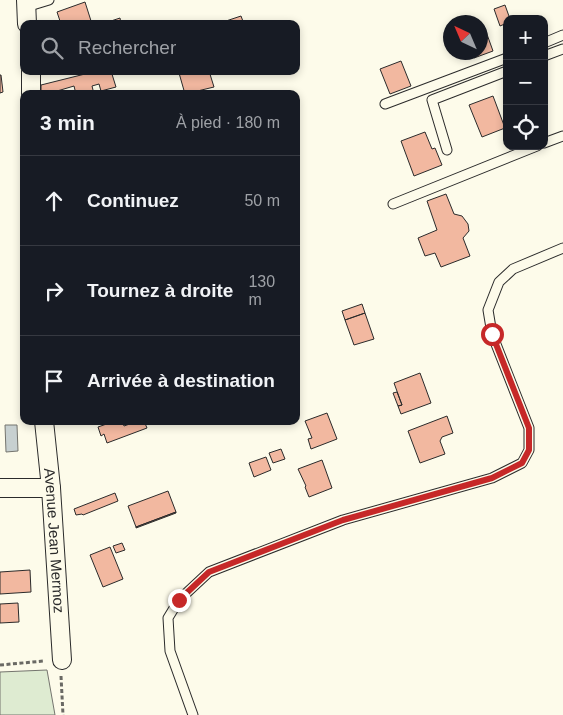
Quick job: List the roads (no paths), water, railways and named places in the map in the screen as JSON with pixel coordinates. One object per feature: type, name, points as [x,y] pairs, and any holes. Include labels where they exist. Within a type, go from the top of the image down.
[{"type":"street","points":[[31,75],[31,90]]},
{"type":"street","name":"Avenue Jean Mermoz","points":[[44,425],[62,660]]},
{"type":"street","points":[[0,488],[50,488]]},
{"type":"lane","points":[[26,10],[49,0]]},
{"type":"lane","points":[[548,41],[563,35]]},
{"type":"lane","points":[[548,55],[563,49]]},
{"type":"lane","points":[[384,104],[503,59]]},
{"type":"lane","points":[[447,150],[432,100],[503,73]]},
{"type":"lane","points":[[548,142],[563,136]]},
{"type":"lane","points":[[393,204],[527,150]]},
{"type":"lane","points":[[192,715],[170,651],[168,618],[179,600],[209,572],[343,520],[492,478],[522,463],[529,450],[529,428],[492,334],[488,310],[499,282],[513,269],[563,248]]}]
